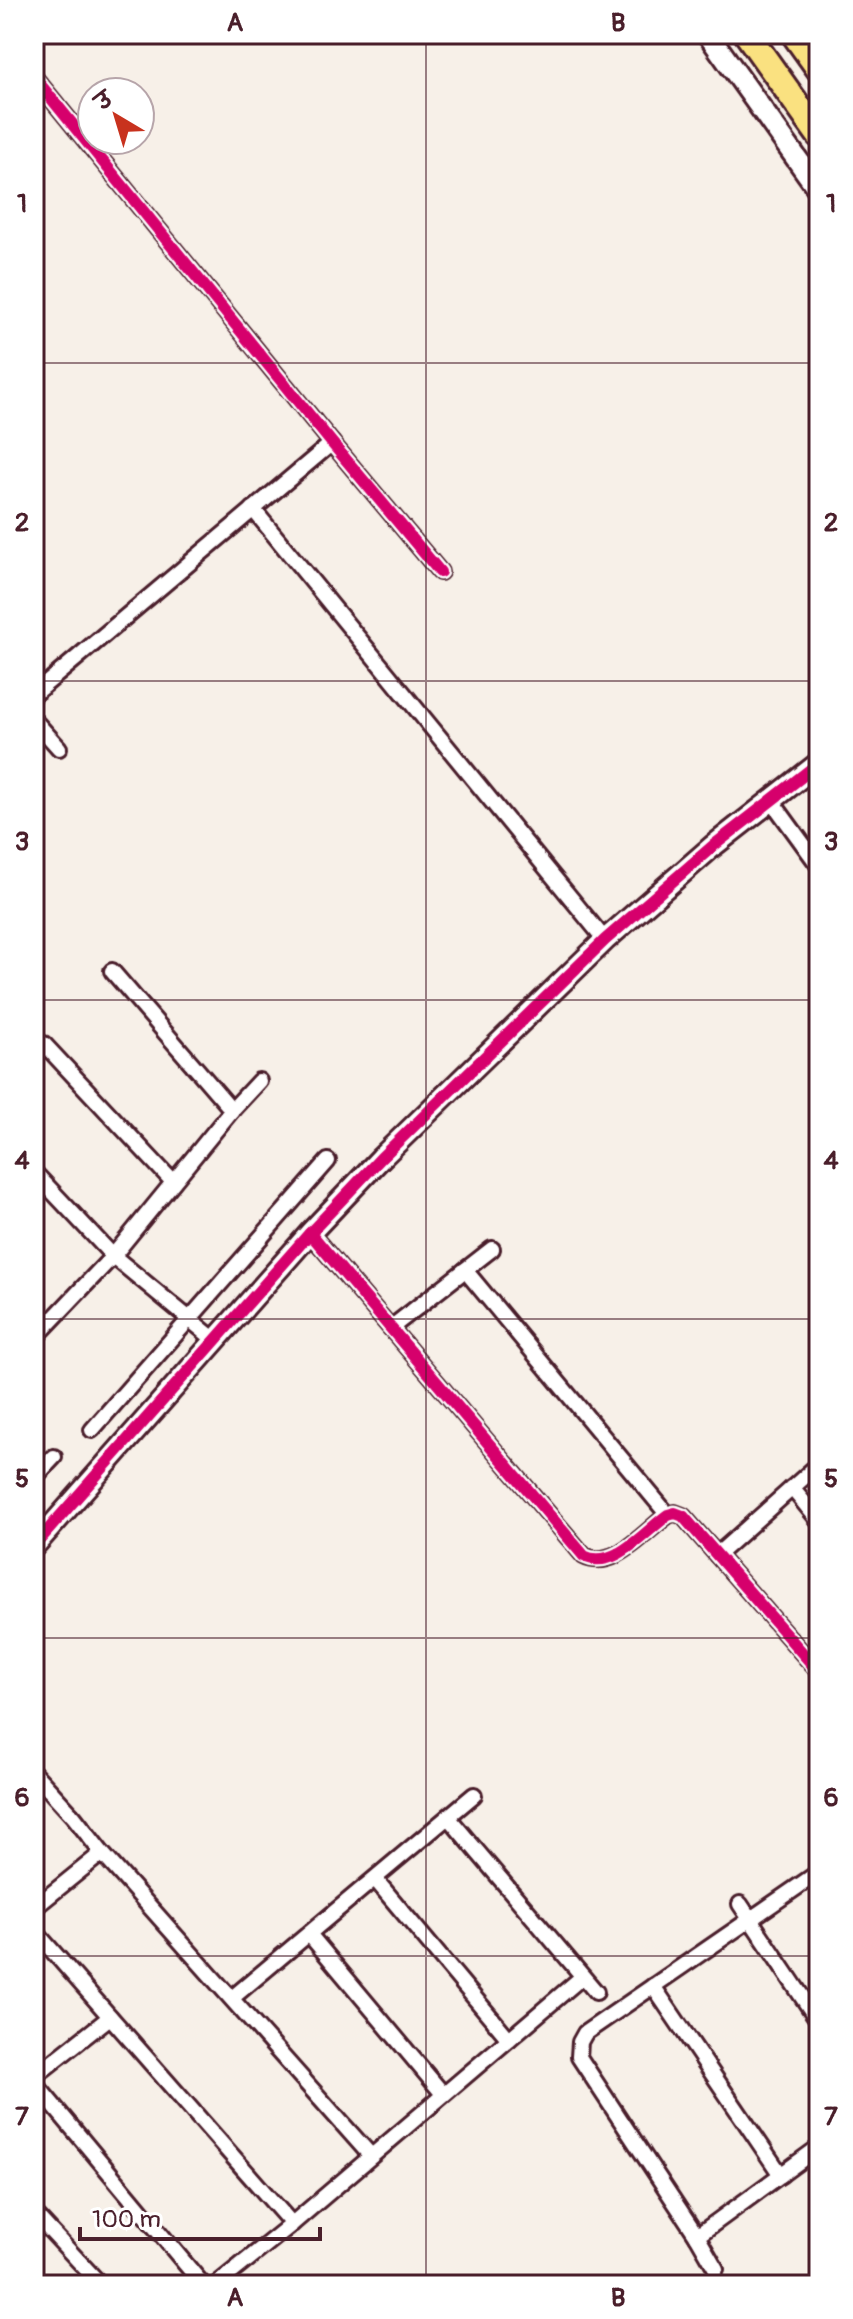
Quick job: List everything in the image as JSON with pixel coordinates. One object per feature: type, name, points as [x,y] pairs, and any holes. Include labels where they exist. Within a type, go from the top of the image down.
[{"type":"highway","points":[[747,34],[819,135]]},
{"type":"highway","points":[[794,34],[819,69]]},
{"type":"street","points":[[708,34],[819,190]]},
{"type":"street","points":[[34,77],[440,572]]},
{"type":"street","points":[[34,694],[332,443]]},
{"type":"street","points":[[253,509],[605,940]]},
{"type":"street","points":[[35,723],[59,748]]},
{"type":"street","points":[[34,1546],[310,1233],[447,1093],[605,940],[713,846],[819,763]]},
{"type":"street","points":[[771,800],[819,866]]},
{"type":"street","points":[[112,971],[232,1110]]},
{"type":"street","points":[[34,1042],[44,1044],[173,1182]]},
{"type":"street","points":[[34,1339],[113,1256],[259,1081]]},
{"type":"street","points":[[92,1430],[328,1161]]},
{"type":"street","points":[[34,1172],[113,1256],[216,1341]]},
{"type":"street","points":[[310,1233],[584,1556],[593,1561],[606,1559],[620,1553],[668,1515],[675,1513],[683,1516],[819,1672]]},
{"type":"street","points":[[392,1327],[492,1249]]},
{"type":"street","points":[[465,1270],[668,1515]]},
{"type":"street","points":[[34,1310],[47,1324]]},
{"type":"street","points":[[34,1478],[54,1457]]},
{"type":"street","points":[[717,1555],[819,1464]]},
{"type":"street","points":[[792,1488],[819,1521]]},
{"type":"street","points":[[34,1773],[371,2156]]},
{"type":"street","points":[[232,1998],[474,1795]]},
{"type":"street","points":[[448,1817],[596,1992]]},
{"type":"street","points":[[34,1908],[102,1853]]},
{"type":"street","points":[[716,2269],[579,2057],[580,2042],[585,2033],[819,1872]]},
{"type":"street","points":[[375,1879],[509,2039]]},
{"type":"street","points":[[740,1904],[819,2022]]},
{"type":"street","points":[[34,1930],[292,2224]]},
{"type":"street","points":[[309,1934],[443,2094]]},
{"type":"street","points":[[216,2285],[582,1977]]},
{"type":"street","points":[[653,1986],[781,2175]]},
{"type":"street","points":[[110,2017],[34,2079],[203,2285]]},
{"type":"street","points":[[697,2236],[819,2147]]},
{"type":"street","points":[[34,2213],[101,2285]]},
{"type":"cycle path","points":[[34,77],[440,572]]},
{"type":"cycle path","points":[[34,1546],[310,1233],[381,1158],[605,940],[713,846],[819,763]]},
{"type":"cycle path","points":[[310,1233],[584,1556],[595,1559],[618,1554],[668,1515],[675,1513],[683,1516],[819,1672]]}]
